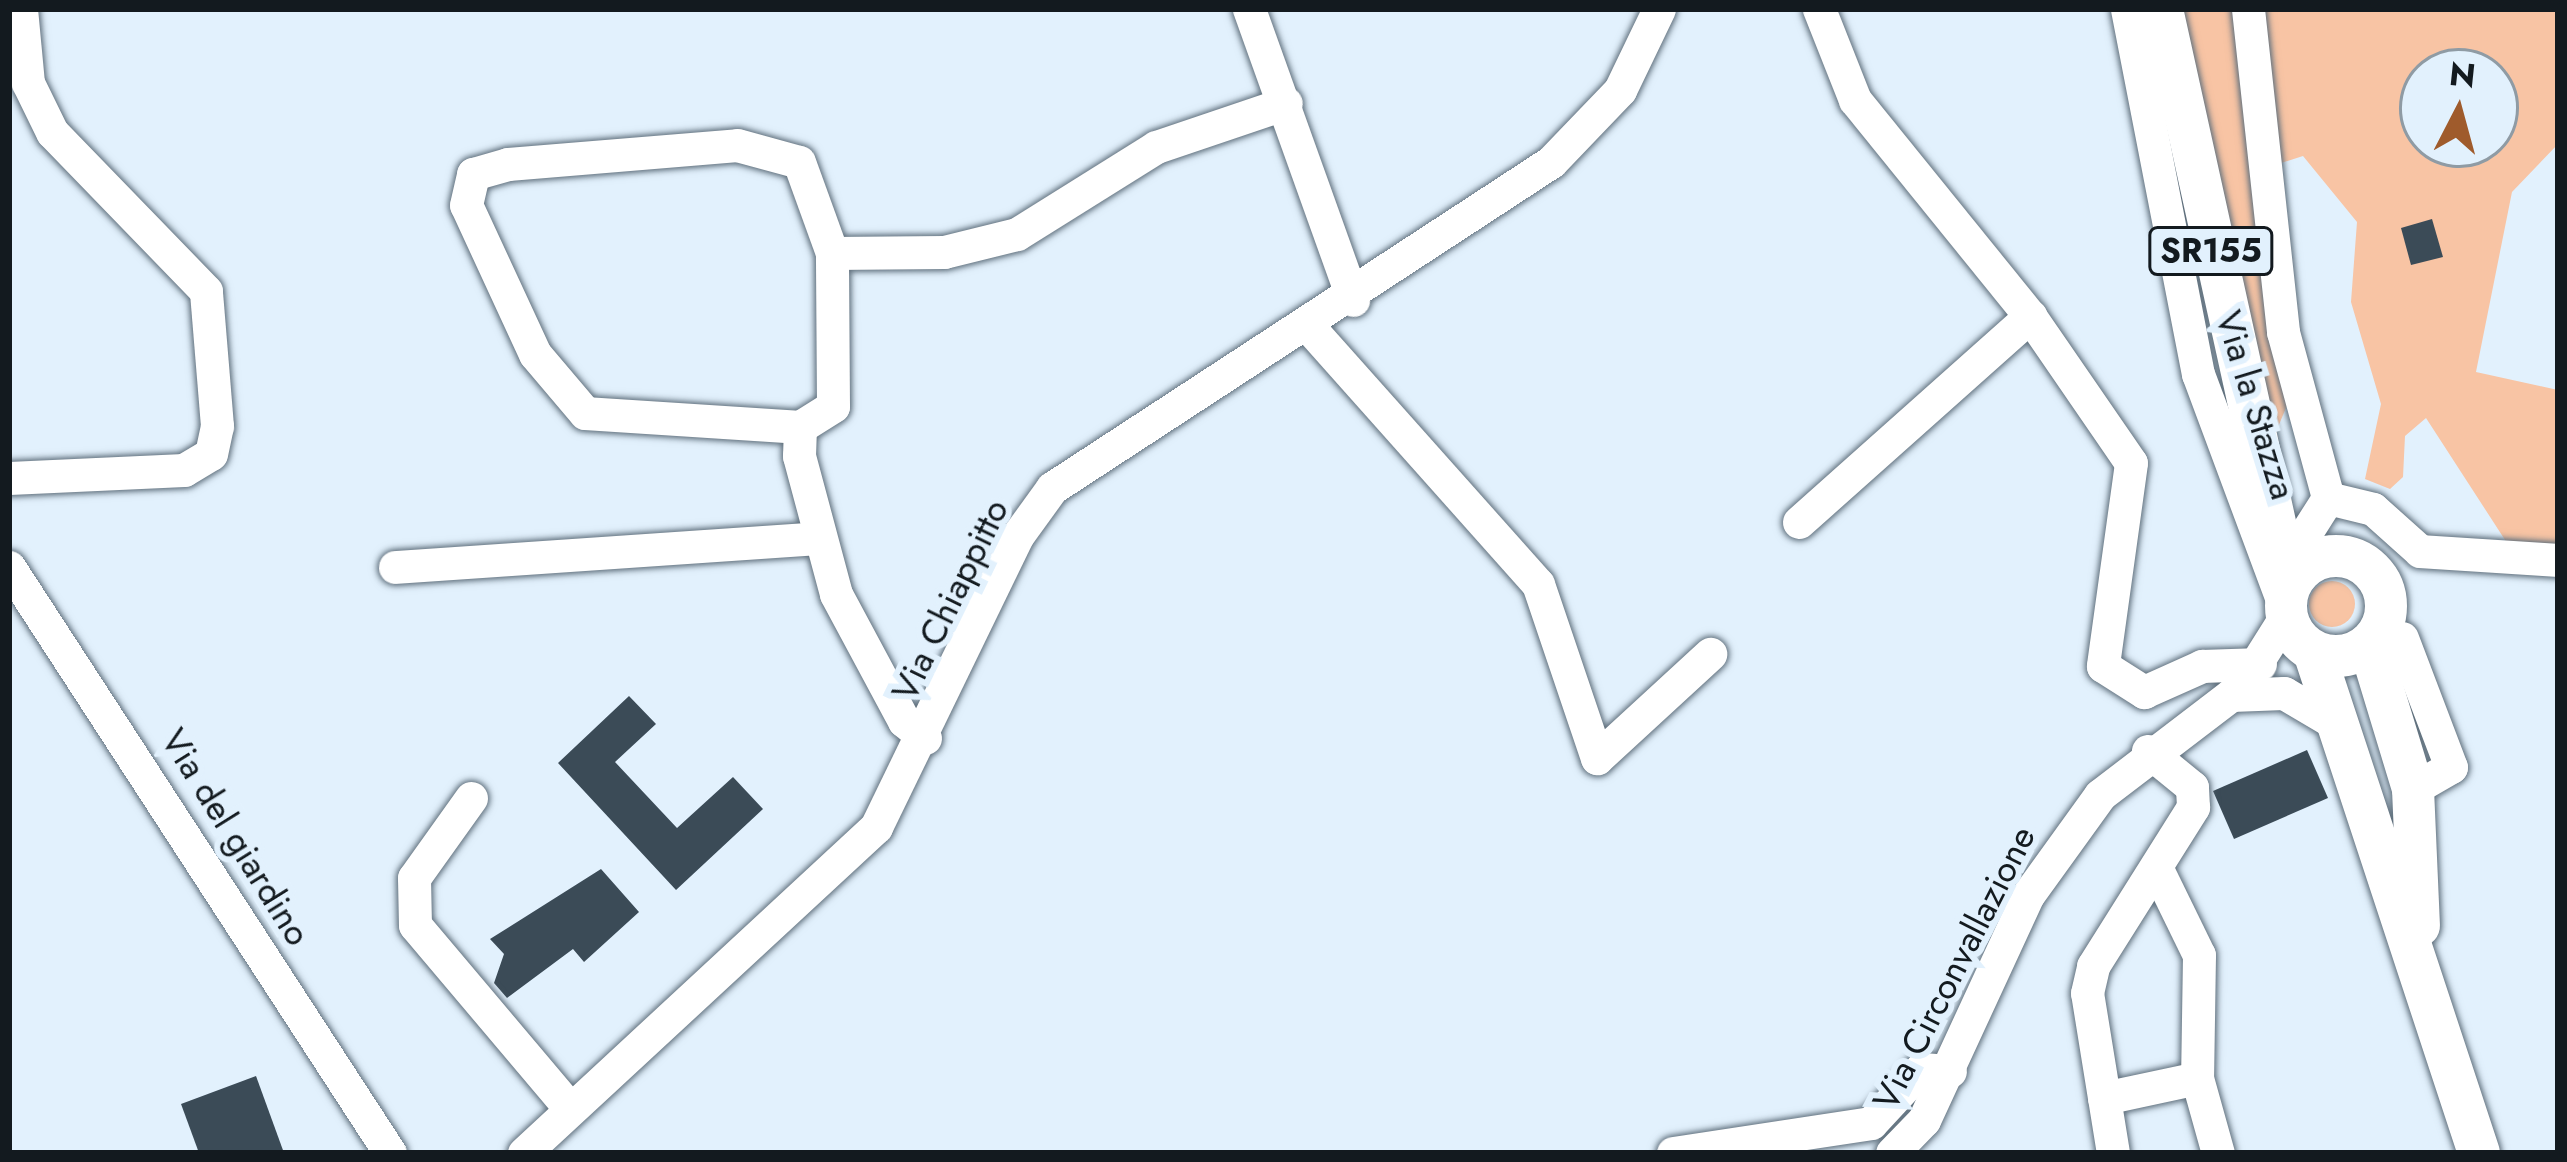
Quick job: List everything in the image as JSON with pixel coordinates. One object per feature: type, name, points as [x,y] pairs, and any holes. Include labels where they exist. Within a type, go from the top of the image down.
[{"type":"main road","name":"SR155","points":[[2162,9],[2269,492]]},
{"type":"main road","points":[[2269,492],[2297,622],[2360,800],[2403,890],[2429,998],[2479,1153]]},
{"type":"main road","points":[[2269,492],[2318,547],[2363,564],[2383,587],[2386,641],[2413,789],[2403,890]]},
{"type":"main road","points":[[2297,622],[2318,547]]},
{"type":"main road","points":[[2297,622],[2386,641]]},
{"type":"main road","points":[[2360,800],[2413,789]]},
{"type":"street","points":[[11,476],[184,470],[211,454],[217,426],[206,291],[52,131],[28,82],[21,9]]},
{"type":"street","points":[[1249,9],[1353,300]]},
{"type":"street","name":"Via Chiappitto","points":[[524,1153],[569,1107],[819,886],[876,827],[926,738],[987,595],[1052,488],[1353,300],[1592,128],[1659,9]]},
{"type":"street","points":[[1819,9],[1876,131],[2030,316],[2132,464],[2098,643],[2103,666],[2144,692],[2203,666],[2294,697],[2335,723]]},
{"type":"street","name":"Via la Stazza","points":[[2127,9],[2198,374],[2297,622]]},
{"type":"street","points":[[2248,9],[2283,332],[2328,498],[2318,547]]},
{"type":"street","points":[[832,253],[944,252],[1018,235],[1156,147],[1286,103]]},
{"type":"street","points":[[737,145],[799,162],[832,253],[833,406],[800,427],[585,413],[536,354],[466,205],[472,174],[508,164],[737,145]]},
{"type":"street","points":[[1799,522],[2030,316]]},
{"type":"street","points":[[1310,326],[1538,584],[1597,758],[1710,654]]},
{"type":"street","points":[[800,427],[820,538],[872,665],[926,738]]},
{"type":"street","points":[[2328,498],[2373,509],[2420,551],[2558,560]]},
{"type":"street","points":[[395,568],[820,538]]},
{"type":"street","name":"Via del giardino","points":[[9,567],[41,631],[136,747],[390,1153]]},
{"type":"street","points":[[9,604],[41,631]]},
{"type":"street","points":[[2248,683],[2297,622]]},
{"type":"street","name":"Via Circonvallazione","points":[[1892,1153],[1950,1071],[2060,841],[2147,751],[2248,683]]},
{"type":"street","points":[[2113,1153],[2093,965],[2193,807],[2192,787],[2147,751]]},
{"type":"street","points":[[471,798],[414,878],[415,925],[569,1107]]},
{"type":"street","points":[[2156,867],[2199,955],[2197,1078],[2218,1153]]},
{"type":"street","points":[[1673,1153],[1871,1123],[1921,1069],[1950,1071]]},
{"type":"street","points":[[2104,1099],[2197,1078]]},
{"type":"shaded area","points":[[2180,9],[2239,9],[2288,403],[2273,439]]},
{"type":"shaded area","points":[[2259,9],[2558,9],[2558,144],[2512,192],[2476,372],[2558,390],[2558,547],[2507,543],[2426,418],[2405,436],[2403,477],[2390,489],[2365,479],[2381,404],[2351,302],[2357,222],[2303,156],[2272,166]]},
{"type":"shaded area","points":[[2332,581],[2348,588],[2355,604],[2348,620],[2332,627],[2316,620],[2309,604],[2316,588]]},
{"type":"building","points":[[2432,219],[2443,257],[2411,265],[2401,228]]},
{"type":"building","points":[[629,696],[656,724],[615,762],[677,828],[733,777],[763,809],[676,890],[558,763]]},
{"type":"building","points":[[2307,750],[2328,798],[2234,839],[2213,791]]},
{"type":"building","points":[[601,869],[639,912],[584,962],[573,949],[507,998],[494,983],[504,954],[490,939]]},
{"type":"building","points":[[256,1076],[284,1153],[199,1153],[181,1104]]}]
